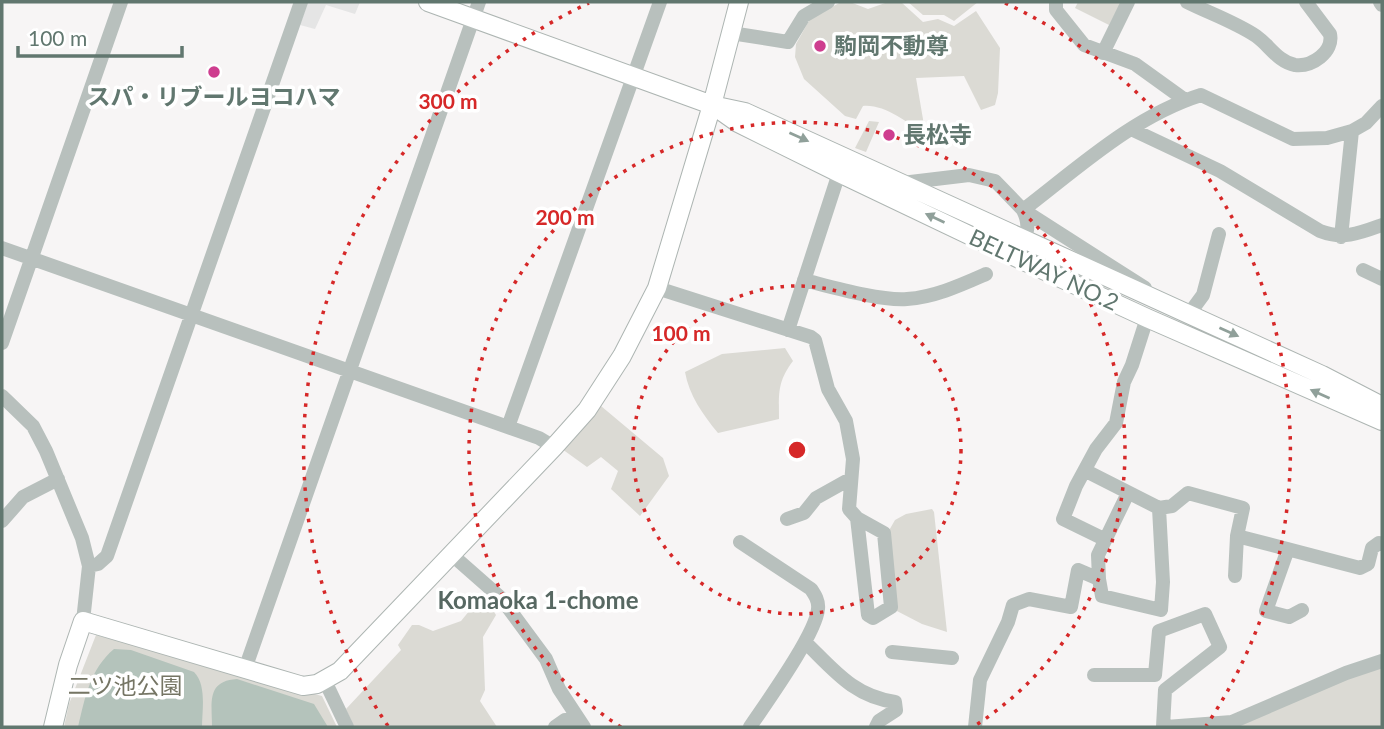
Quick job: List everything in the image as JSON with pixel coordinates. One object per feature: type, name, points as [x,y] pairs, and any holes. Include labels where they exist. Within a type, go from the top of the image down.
[{"type":"main road","name":"BELTWAY NO.2","points":[[428,2],[476,10],[634,76],[712,105],[746,113],[1377,399]]},
{"type":"main road","points":[[53,727],[68,665],[83,621],[303,686],[325,681],[340,671],[554,447],[587,410],[615,367],[657,288],[712,105],[739,2]]},
{"type":"main road","name":"BELTWAY NO.2","points":[[712,105],[738,122],[839,173],[1015,257],[1382,422]]},
{"type":"street","points":[[2,342],[121,2]]},
{"type":"street","points":[[89,566],[98,565],[107,556],[300,2]]},
{"type":"street","points":[[508,427],[660,2]]},
{"type":"street","points":[[731,33],[788,42],[804,16],[828,2]]},
{"type":"street","points":[[1056,2],[1056,10],[1084,46],[1135,64],[1185,100]]},
{"type":"street","points":[[1103,53],[1128,2]]},
{"type":"street","points":[[1187,2],[1256,36],[1279,58],[1294,65],[1310,64],[1328,51],[1332,39],[1306,2]]},
{"type":"street","points":[[246,669],[476,10]]},
{"type":"street","points":[[1023,209],[1131,129],[1185,100],[1201,95],[1293,139],[1327,138],[1352,131],[1366,123],[1382,106]]},
{"type":"street","points":[[1131,129],[1220,171],[1320,231],[1341,236],[1382,225]]},
{"type":"street","points":[[1341,236],[1352,131]]},
{"type":"street","points":[[788,330],[839,173]]},
{"type":"street","points":[[902,183],[969,176],[995,181],[1023,209],[1154,294],[1190,312],[1203,295],[1219,234]]},
{"type":"street","points":[[1015,257],[1029,222],[1023,209]]},
{"type":"street","points":[[2,248],[546,440],[554,447]]},
{"type":"street","points":[[1363,270],[1382,279]]},
{"type":"street","points":[[804,280],[905,300],[952,289],[986,274]]},
{"type":"street","points":[[657,288],[815,340],[828,389],[846,421],[853,459],[849,509],[857,518],[884,533],[891,607],[873,618],[868,615],[857,518]]},
{"type":"street","points":[[1104,539],[1063,519],[1076,486],[1096,449],[1116,423],[1124,382],[1147,318]]},
{"type":"street","points":[[2,396],[33,426],[82,538],[89,566],[83,621]]},
{"type":"street","points":[[1086,471],[1159,508],[1172,506],[1188,493],[1243,508],[1237,536],[1235,576]]},
{"type":"street","points":[[787,519],[804,513],[816,498],[850,479]]},
{"type":"street","points":[[2,521],[23,498],[58,480]]},
{"type":"street","points":[[1128,492],[1098,555],[1102,596],[1161,610],[1163,582],[1159,508]]},
{"type":"street","points":[[1237,536],[1360,568],[1368,564],[1372,548],[1382,544]]},
{"type":"street","points":[[740,542],[811,589],[817,596],[818,609],[805,642],[750,727]]},
{"type":"street","points":[[1288,549],[1266,611],[1289,617],[1302,610]]},
{"type":"street","points":[[451,554],[501,598],[546,659],[559,689],[584,727]]},
{"type":"street","points":[[975,727],[980,680],[1008,622],[1013,605],[1029,599],[1071,607],[1078,569],[1099,579]]},
{"type":"street","points":[[1094,675],[1155,675],[1159,631],[1205,614],[1220,647],[1165,690],[1164,727],[1232,722],[1346,673],[1382,661]]},
{"type":"street","points":[[805,642],[849,686],[877,699],[895,702],[896,710],[879,721],[876,727]]},
{"type":"street","points":[[892,652],[953,658]]},
{"type":"street","points":[[325,681],[347,727]]},
{"type":"street","points":[[555,727],[565,720],[570,727]]},
{"type":"shaded area","points":[[308,2],[360,2],[355,14],[326,5],[315,29],[300,25]]},
{"type":"shaded area","points":[[114,649],[131,650],[194,672],[201,684],[202,727],[78,727],[94,675]]},
{"type":"shaded area","points":[[237,679],[314,704],[328,727],[212,727],[215,689],[220,684]]},
{"type":"green space","points":[[841,2],[850,2],[868,9],[888,2],[901,2],[923,22],[938,19],[954,26],[976,11],[1000,48],[995,105],[981,110],[964,76],[916,78],[924,135],[887,111],[871,106],[863,106],[856,119],[845,116],[804,79],[795,57],[796,44],[810,19]]},
{"type":"green space","points":[[908,2],[978,2],[954,21],[944,15],[923,15]]},
{"type":"green space","points":[[1078,2],[1121,2],[1109,25],[1075,8]]},
{"type":"green space","points":[[869,121],[879,122],[866,152],[855,148]]},
{"type":"green space","points":[[785,348],[793,361],[782,382],[779,419],[718,433],[697,404],[685,372],[722,354]]},
{"type":"green space","points":[[601,406],[663,458],[669,476],[640,516],[611,489],[618,471],[601,457],[587,467],[562,449]]},
{"type":"green space","points":[[932,509],[947,632],[922,624],[895,610],[887,534],[895,520],[906,514]]},
{"type":"green space","points":[[486,599],[496,615],[483,637],[485,690],[480,701],[497,727],[354,727],[346,709],[401,650],[398,645],[412,625],[433,631],[461,621],[470,610]]},
{"type":"green space","name":"二ツ池公園","points":[[96,635],[322,696],[337,727],[64,727],[69,704]]},
{"type":"green space","points":[[1382,665],[1382,727],[1212,727]]},
{"type":"place","name":"駒岡不動尊","points":[[820,46]]},
{"type":"place","name":"スパ・リブールヨコハマ","points":[[214,72]]},
{"type":"place","name":"長松寺","points":[[889,135]]},
{"type":"district","name":"Komaoka 1-chome","points":[[538,601]]}]
